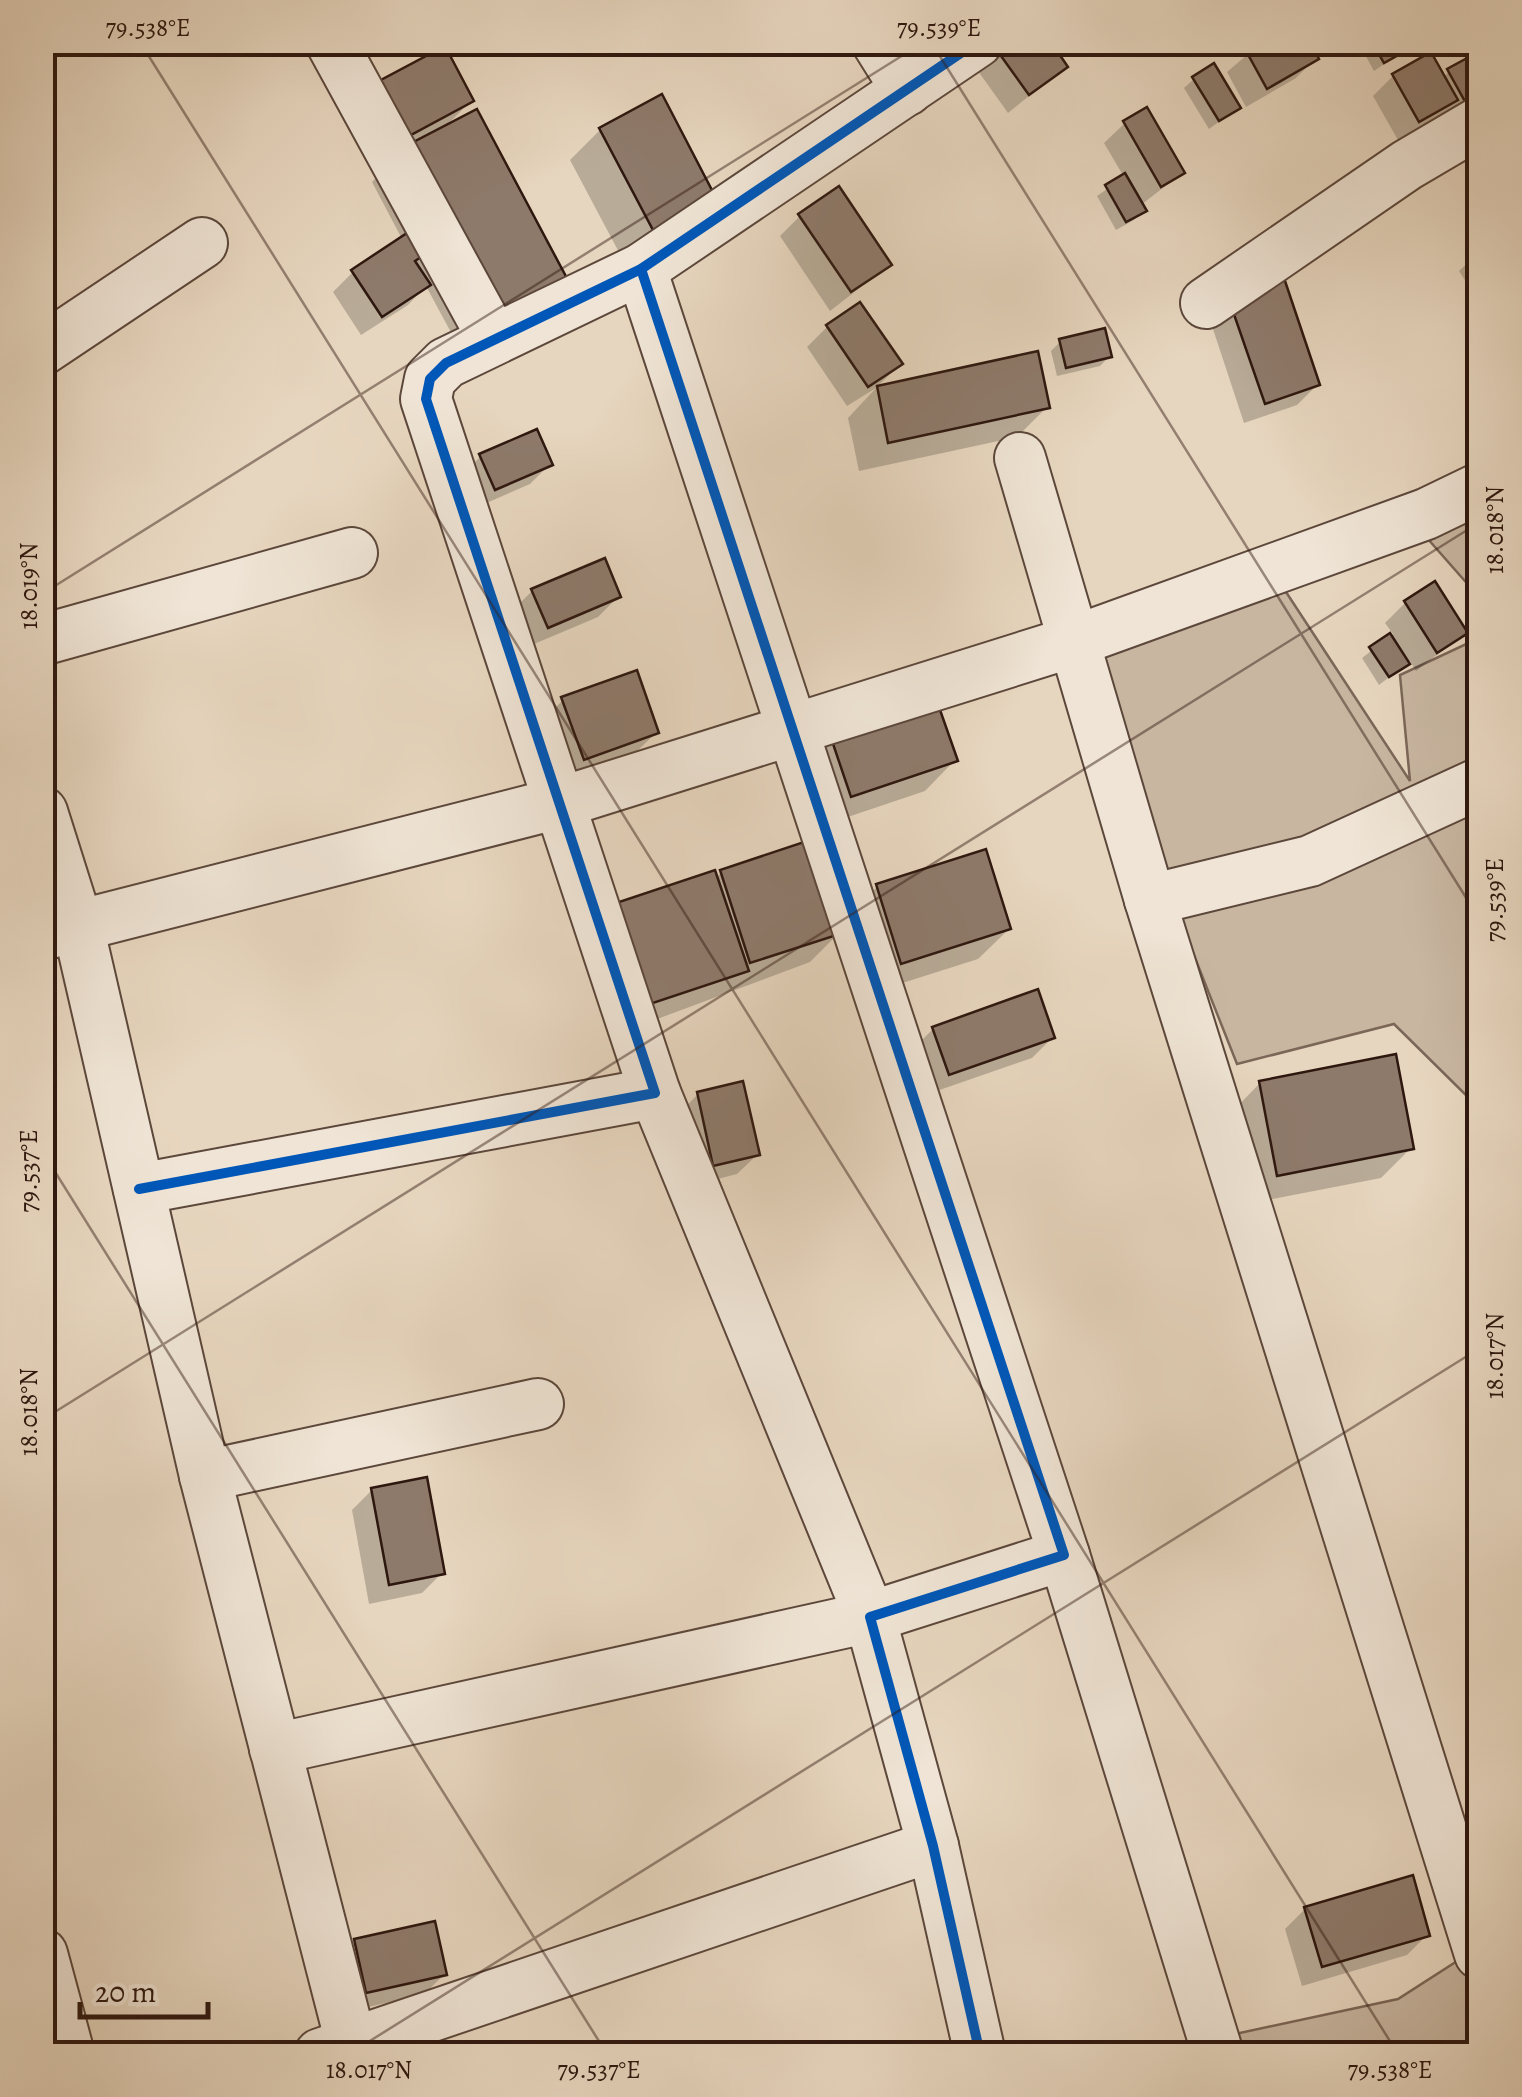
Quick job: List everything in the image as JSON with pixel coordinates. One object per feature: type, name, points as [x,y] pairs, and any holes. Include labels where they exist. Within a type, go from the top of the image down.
[{"type":"street","points":[[331,42],[493,338]]},
{"type":"street","points":[[877,42],[907,90]]},
{"type":"street","points":[[978,42],[641,269],[446,363],[430,379],[426,399],[655,1092],[870,1617],[933,1846],[980,2054]]},
{"type":"street","points":[[1206,302],[1407,165],[1480,122]]},
{"type":"street","points":[[42,350],[202,243]]},
{"type":"street","points":[[641,269],[1064,1555],[1218,2054]]},
{"type":"street","points":[[1020,458],[1150,900],[1480,1954]]},
{"type":"street","points":[[60,930],[559,803],[1072,642],[1426,514],[1480,488]]},
{"type":"street","points":[[42,640],[352,552]]},
{"type":"street","points":[[1150,900],[1310,861],[1480,783]]},
{"type":"street","points":[[42,812],[60,930],[139,1189],[205,1476],[275,1749],[342,2051],[933,1846]]},
{"type":"street","points":[[139,1189],[655,1092]]},
{"type":"street","points":[[205,1476],[538,1404]]},
{"type":"street","points":[[275,1749],[870,1617],[1064,1555]]},
{"type":"street","points":[[42,1954],[69,2054]]},
{"type":"shaded area","points":[[1479,506],[1479,597],[1420,530]]},
{"type":"shaded area","points":[[1286,592],[1410,781],[1400,675],[1479,638],[1479,775],[1295,855],[1179,879],[1152,865],[1089,640]]},
{"type":"shaded area","points":[[1479,795],[1479,1108],[1394,1024],[1237,1064],[1176,910]]},
{"type":"shaded area","points":[[1479,1947],[1479,2054],[1142,2054],[1398,1999]]},
{"type":"building","points":[[1005,42],[1051,42],[1068,67],[1029,95],[996,49]]},
{"type":"building","points":[[1257,42],[1310,42],[1319,59],[1267,89],[1245,49]]},
{"type":"building","points":[[1372,42],[1408,42],[1411,48],[1384,63]]},
{"type":"building","points":[[445,46],[474,101],[409,136],[379,81]]},
{"type":"building","points":[[1480,51],[1480,98],[1467,105],[1447,69]]},
{"type":"building","points":[[1431,52],[1458,100],[1419,122],[1392,74]]},
{"type":"building","points":[[1214,63],[1241,108],[1219,121],[1192,77]]},
{"type":"building","points":[[662,94],[715,196],[653,230],[599,128]]},
{"type":"building","points":[[1147,107],[1185,173],[1161,187],[1123,121]]},
{"type":"building","points":[[477,109],[570,284],[492,325],[400,149]]},
{"type":"building","points":[[1125,173],[1147,211],[1126,222],[1105,185]]},
{"type":"building","points":[[839,186],[892,265],[851,292],[798,214]]},
{"type":"building","points":[[416,227],[430,251],[415,261],[431,285],[382,317],[351,270]]},
{"type":"building","points":[[1284,278],[1320,385],[1265,404],[1228,297]]},
{"type":"building","points":[[860,302],[903,364],[868,387],[826,325]]},
{"type":"building","points":[[1105,328],[1112,357],[1066,368],[1059,339]]},
{"type":"building","points":[[1038,351],[1050,408],[888,443],[877,386]]},
{"type":"building","points":[[537,429],[553,465],[495,490],[479,454]]},
{"type":"building","points":[[605,558],[621,597],[548,628],[531,589]]},
{"type":"building","points":[[1435,581],[1468,633],[1437,653],[1404,601]]},
{"type":"building","points":[[1390,633],[1410,664],[1389,677],[1369,647]]},
{"type":"building","points":[[637,670],[659,733],[584,760],[561,697]]},
{"type":"building","points":[[933,690],[958,761],[851,797],[827,726]]},
{"type":"building","points":[[813,839],[843,933],[750,963],[720,870]]},
{"type":"building","points":[[986,849],[1011,929],[901,964],[876,884]]},
{"type":"building","points":[[715,870],[749,971],[647,1005],[613,904]]},
{"type":"building","points":[[1038,989],[1055,1038],[949,1075],[932,1027]]},
{"type":"building","points":[[1396,1054],[1414,1149],[1277,1176],[1259,1081]]},
{"type":"building","points":[[743,1081],[760,1155],[713,1166],[697,1092]]},
{"type":"building","points":[[427,1477],[445,1574],[389,1585],[371,1488]]},
{"type":"building","points":[[1413,1875],[1430,1936],[1322,1967],[1304,1907]]},
{"type":"building","points":[[435,1921],[447,1975],[366,1993],[354,1939]]},
{"type":"cycle path","points":[[139,1189],[655,1093],[426,399],[430,379],[446,363],[641,269],[977,42]]},
{"type":"cycle path","points":[[641,269],[1064,1555],[870,1617],[933,1846],[980,2054]]}]
